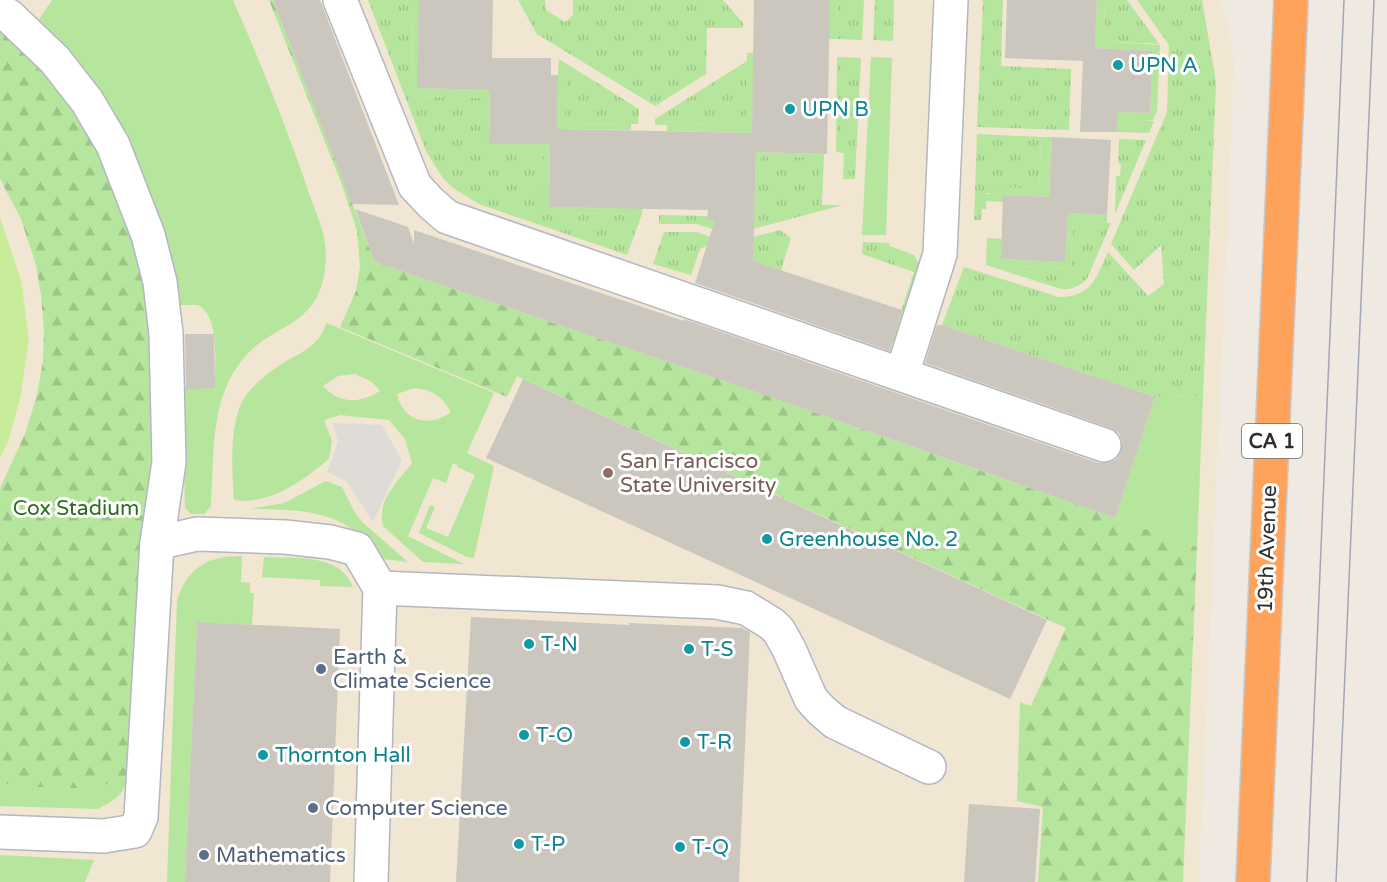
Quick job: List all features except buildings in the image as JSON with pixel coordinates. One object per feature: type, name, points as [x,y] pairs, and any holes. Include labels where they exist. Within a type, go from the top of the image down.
[{"type":"highway","name":"19th Avenue","points":[[1253,882],[1291,0]]},
{"type":"street","points":[[340,0],[414,186],[447,217],[1104,445]]},
{"type":"street","points":[[902,374],[940,254],[951,0]]},
{"type":"street","points":[[0,11],[9,16],[55,60],[87,101],[113,145],[148,235],[160,282],[166,334],[169,462],[157,543],[141,817],[135,831],[104,836],[0,832]]},
{"type":"street","points":[[157,543],[197,534],[285,537],[330,542],[357,549],[380,588],[371,882]]},
{"type":"street","points":[[380,588],[717,602],[746,608],[765,618],[779,631],[811,699],[821,710],[835,722],[929,767]]},
{"type":"shaded area","name":"San Francisco State University","points":[[0,0],[1219,0],[1230,34],[1234,65],[1199,882],[0,882]]},
{"type":"shaded area","points":[[333,423],[382,425],[402,460],[373,522],[347,482],[327,472],[338,442]]},
{"type":"green space","points":[[52,0],[233,0],[281,116],[322,230],[325,244],[324,278],[312,306],[298,319],[257,345],[241,361],[230,379],[217,420],[211,506],[204,514],[191,514],[185,508],[182,388],[215,387],[213,330],[205,311],[198,305],[178,305],[158,214],[136,157],[116,119],[36,24]]},
{"type":"green space","points":[[269,0],[273,0],[375,262],[794,405],[1197,547],[1183,882],[1038,882],[1043,807],[1017,801],[1020,702],[1031,706],[1066,628],[517,376],[507,397],[340,327],[356,291],[360,267],[357,231],[342,185]]},
{"type":"green space","points":[[368,0],[413,0],[412,96],[482,98],[481,151],[544,152],[543,213],[642,214],[627,255],[479,204],[453,188],[442,177],[426,151]]},
{"type":"green space","points":[[413,0],[419,0],[418,88],[490,90],[489,143],[550,144],[549,207],[643,208],[642,214],[542,213],[544,152],[480,152],[481,98],[412,96]]},
{"type":"green space","points":[[518,0],[545,0],[546,10],[565,22],[573,15],[573,0],[723,0],[743,23],[743,28],[707,28],[706,74],[655,106],[537,34]]},
{"type":"green space","points":[[830,0],[838,0],[837,39],[829,39]]},
{"type":"green space","points":[[838,0],[864,0],[862,40],[837,39]]},
{"type":"green space","points":[[875,0],[894,0],[893,41],[873,40]]},
{"type":"green space","points":[[983,0],[1003,0],[1001,66],[1071,69],[1069,130],[977,127]]},
{"type":"green space","points":[[1097,0],[1105,0],[1104,41],[1160,45],[1157,111],[1153,120],[1145,120],[1154,121],[1149,133],[1117,132],[1118,112],[1150,113],[1153,51],[1095,48]]},
{"type":"green space","points":[[1105,0],[1127,0],[1159,44],[1104,41]]},
{"type":"green space","points":[[1137,0],[1202,0],[1216,82],[1203,396],[1155,397],[942,325],[964,267],[1059,297],[1070,296],[1086,290],[1096,278],[1108,252],[1148,296],[1164,284],[1161,245],[1134,270],[1111,244],[1167,112],[1169,45]]},
{"type":"green space","name":"Cox Stadium","points":[[0,30],[40,67],[85,125],[120,192],[152,312],[155,492],[136,603],[129,773],[118,780],[86,788],[0,784],[0,488],[25,434],[37,395],[43,361],[44,331],[36,265],[21,219],[0,179]]},
{"type":"green space","points":[[747,53],[754,53],[752,133],[667,131],[667,125],[655,125],[655,122],[746,125]]},
{"type":"green space","points":[[837,57],[861,58],[855,179],[843,179],[844,153],[836,152]]},
{"type":"green space","points":[[871,57],[892,58],[886,235],[862,235]]},
{"type":"green space","points":[[559,59],[639,109],[638,124],[565,123],[566,75],[558,75]]},
{"type":"green space","points":[[747,61],[746,125],[655,122],[655,119]]},
{"type":"green space","points":[[558,75],[566,75],[565,123],[631,124],[631,130],[557,129]]},
{"type":"green space","points":[[977,134],[1041,137],[1039,188],[996,194],[987,193],[978,209],[982,209],[981,220],[974,220]]},
{"type":"green space","points":[[1041,137],[1052,137],[1049,197],[1004,195],[1003,202],[986,201],[986,209],[978,209],[980,198],[988,194],[996,194],[996,187],[1039,188]]},
{"type":"green space","points":[[1119,139],[1146,140],[1115,214],[1116,176],[1120,176],[1121,164],[1118,163]]},
{"type":"green space","points":[[756,152],[824,154],[822,205],[819,205],[819,158],[760,156],[758,221],[754,221]]},
{"type":"green space","points":[[760,156],[820,157],[819,205],[843,205],[730,235],[697,224],[659,224],[659,215],[707,216],[707,220],[758,221]]},
{"type":"green space","points":[[1068,213],[1107,215],[1107,223],[1073,222],[1071,268],[986,265],[987,238],[1002,239],[1001,259],[1065,262]]},
{"type":"green space","points":[[0,217],[21,280],[29,338],[21,394],[9,440],[0,458]]},
{"type":"green space","points":[[1073,222],[1111,223],[1087,279],[1078,286],[1061,289],[986,265],[1071,268]]},
{"type":"green space","points":[[780,230],[791,238],[781,270],[754,262],[753,258],[708,243],[700,249],[691,275],[653,264],[664,232],[696,232],[730,243]]},
{"type":"green space","points":[[863,242],[889,243],[890,246],[914,255],[920,266],[895,342],[890,343],[914,272],[862,254]]},
{"type":"green space","points":[[327,323],[494,393],[467,453],[494,466],[474,558],[467,557],[419,533],[430,505],[435,507],[426,528],[448,537],[475,475],[453,463],[446,483],[433,478],[408,536],[464,564],[423,562],[383,526],[382,516],[386,499],[412,463],[405,439],[389,420],[340,415],[324,420],[332,441],[329,459],[285,490],[261,499],[234,500],[233,435],[243,400],[267,374],[314,344]],"holes":[[[355,374],[372,382],[380,391],[365,398],[350,400],[336,396],[323,386],[338,376]],[[414,388],[427,390],[436,395],[451,412],[435,420],[426,421],[411,416],[405,411],[397,394]]]},
{"type":"green space","points":[[1203,396],[1197,547],[1115,518],[1155,397]]},
{"type":"green space","points":[[326,481],[342,487],[362,522],[408,562],[382,559],[355,532],[332,518],[305,512],[250,509],[284,503]]},
{"type":"green space","points":[[242,556],[241,582],[250,583],[250,593],[254,593],[252,625],[197,622],[185,882],[167,882],[177,600],[187,579],[201,566],[219,558]]},
{"type":"green space","points":[[264,557],[302,558],[327,563],[346,576],[353,587],[320,586],[320,580],[262,577]]},
{"type":"green space","points":[[129,773],[128,780],[119,796],[97,809],[0,806],[0,784],[86,788],[118,780]]},
{"type":"green space","points":[[0,855],[94,860],[85,882],[0,882]]},
{"type":"tram line","points":[[1307,882],[1344,0]]},
{"type":"tram line","points":[[1336,882],[1374,0]]},
{"type":"place","name":"UPN A","points":[[1118,65]]},
{"type":"place","name":"UPN B","points":[[790,109]]},
{"type":"place","name":"San Francisco State University","points":[[608,473]]},
{"type":"place","name":"Greenhouse No. 2","points":[[767,539]]},
{"type":"place","name":"T-N","points":[[529,644]]},
{"type":"place","name":"T-S","points":[[689,649]]},
{"type":"place","name":"Earth & Climate Science","points":[[321,669]]},
{"type":"place","name":"T-O","points":[[524,735]]},
{"type":"place","name":"T-R","points":[[685,742]]},
{"type":"place","name":"Thornton Hall","points":[[263,755]]},
{"type":"place","name":"Computer Science","points":[[313,808]]},
{"type":"place","name":"T-P","points":[[519,844]]},
{"type":"place","name":"T-Q","points":[[680,847]]},
{"type":"place","name":"Mathematics","points":[[204,855]]}]
